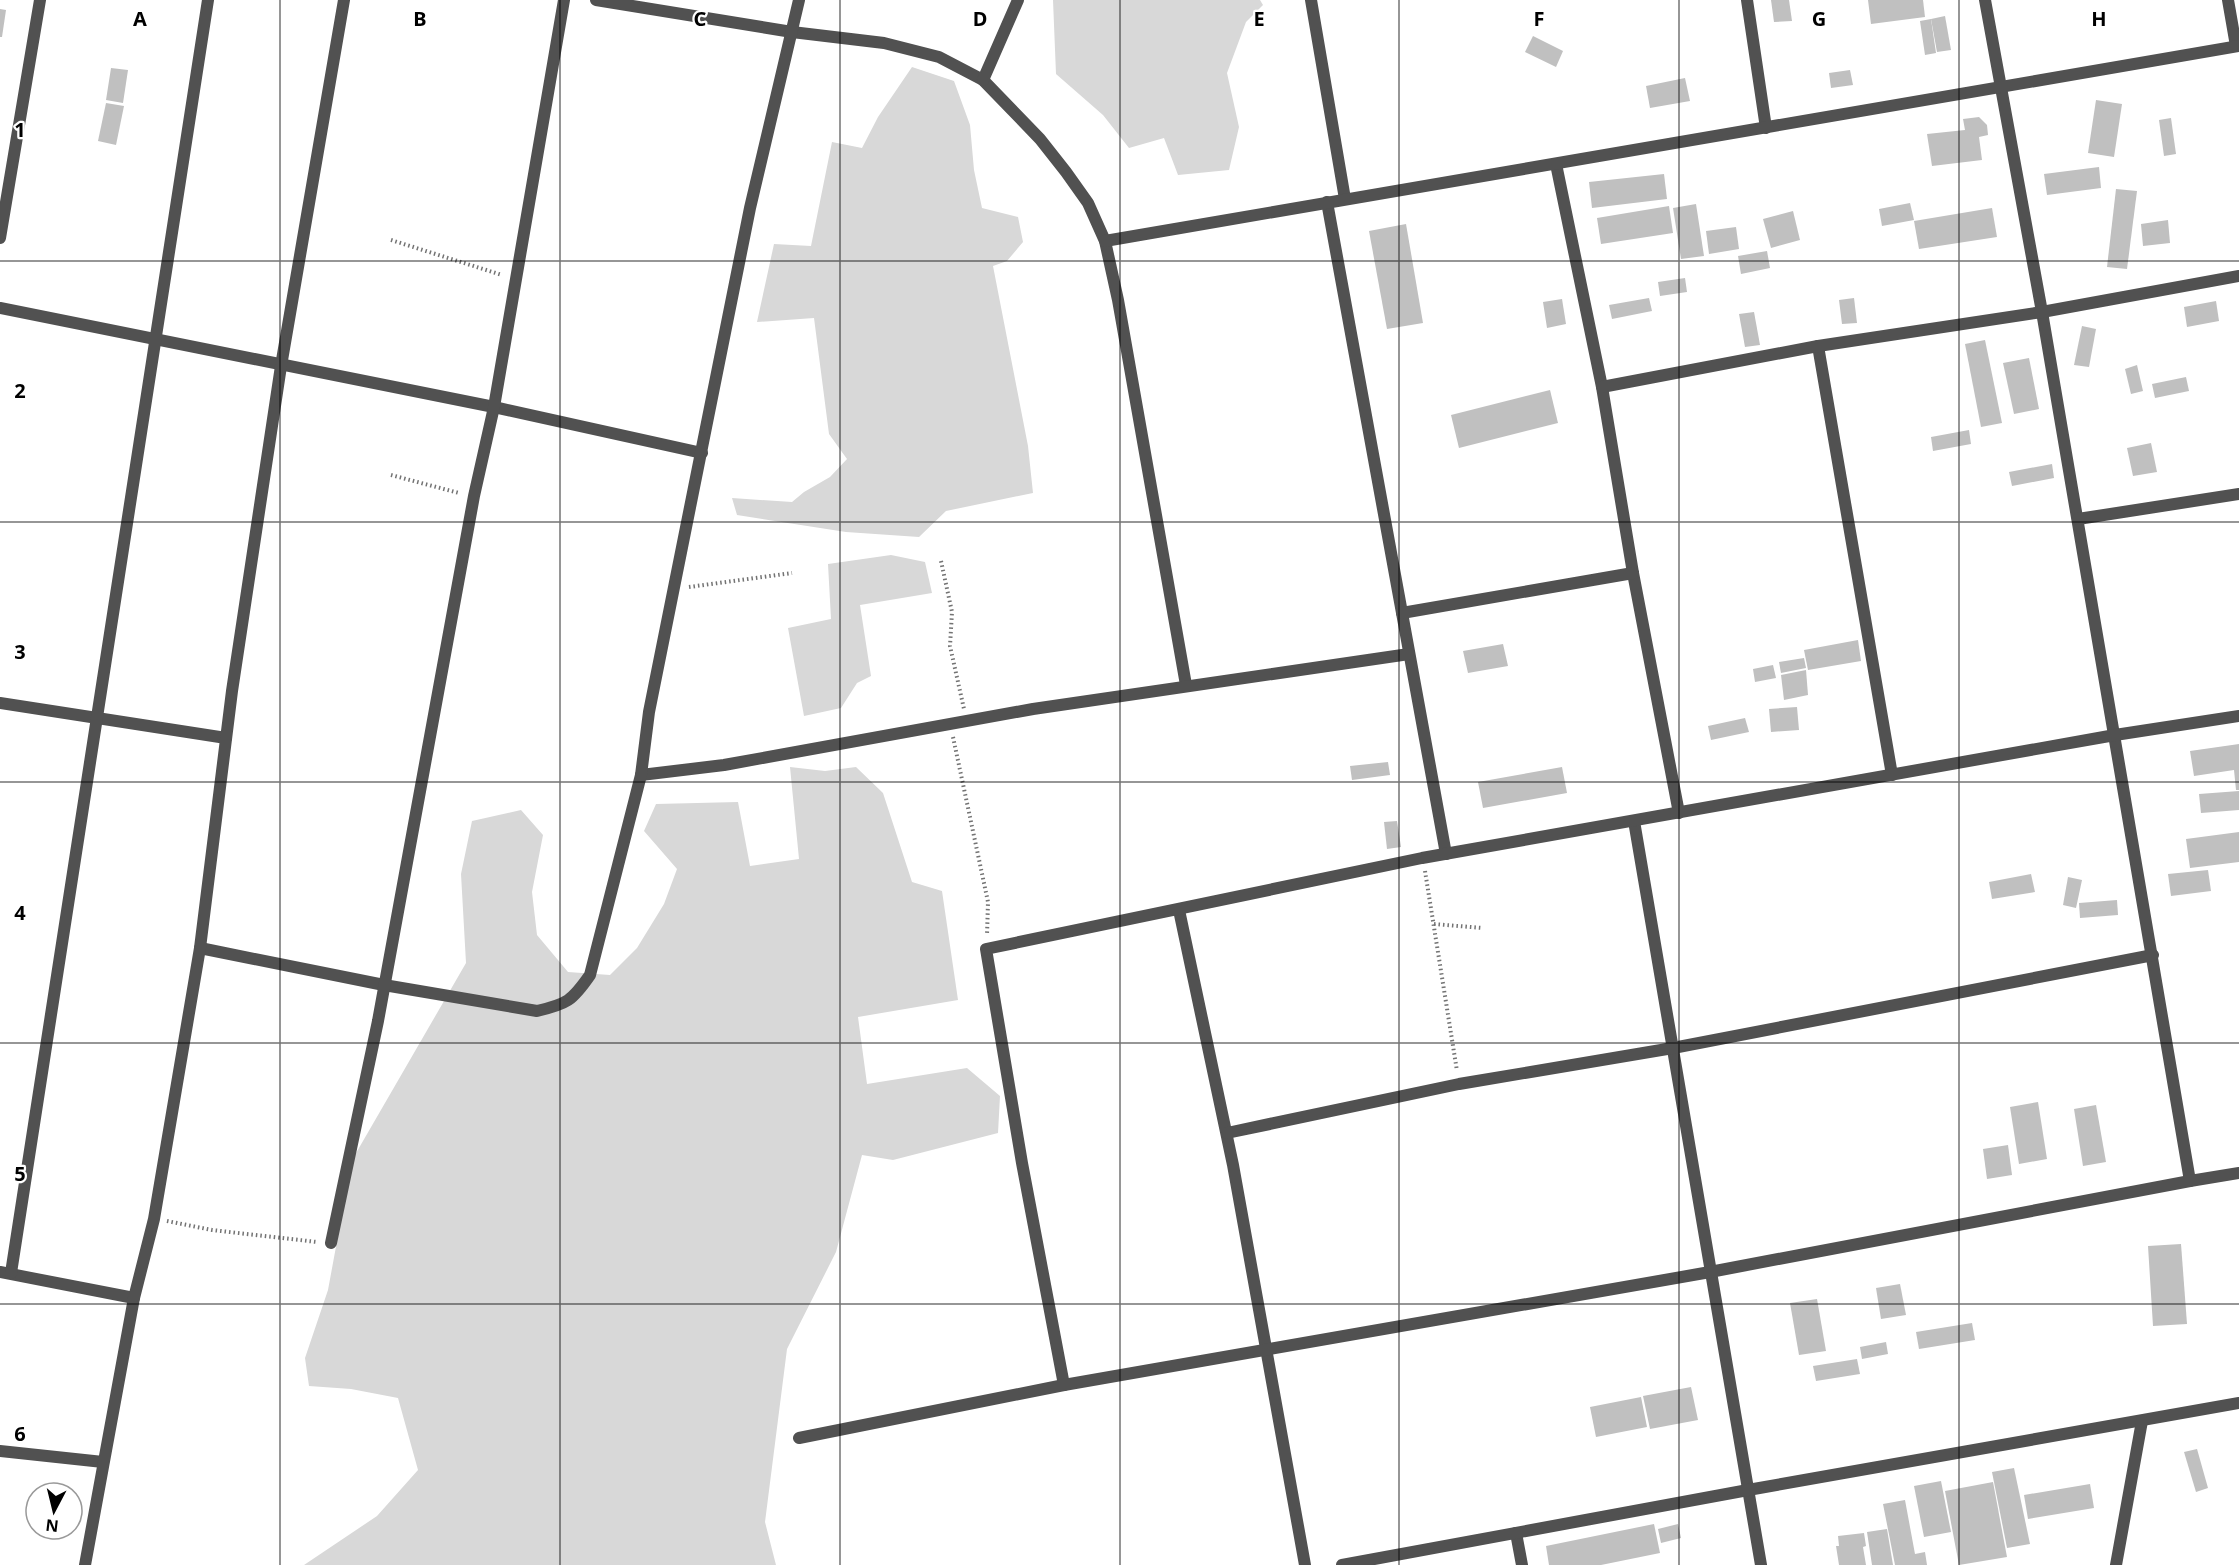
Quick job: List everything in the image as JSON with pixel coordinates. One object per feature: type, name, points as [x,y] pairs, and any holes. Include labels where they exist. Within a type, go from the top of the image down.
[{"type":"street","points":[[0,238],[40,0]]},
{"type":"street","points":[[134,1298],[6,1273],[97,717],[208,0]]},
{"type":"street","points":[[84,1565],[134,1298],[154,1219],[200,948],[226,738],[280,366],[344,0]]},
{"type":"street","points":[[331,1244],[378,1021],[474,496],[494,407],[564,0]]},
{"type":"street","points":[[596,0],[792,32],[857,38],[913,49],[939,57],[983,80],[1040,139],[1088,203],[1105,241],[1118,300],[1186,686]]},
{"type":"street","points":[[200,948],[384,985],[537,1011],[560,1006],[576,996],[590,975],[641,775],[649,712],[750,208],[799,0]]},
{"type":"street","points":[[983,80],[1018,0]]},
{"type":"street","points":[[1311,0],[1345,199]]},
{"type":"street","points":[[1747,0],[1766,128]]},
{"type":"street","points":[[1985,0],[2078,519],[2190,1181]]},
{"type":"street","points":[[1105,241],[2237,46],[2228,0]]},
{"type":"street","points":[[1556,164],[1602,387],[1633,573],[1678,813]]},
{"type":"street","points":[[1327,202],[1446,854]]},
{"type":"street","points":[[1602,387],[1818,346],[2042,312],[2239,276]]},
{"type":"street","points":[[0,309],[494,407],[702,453]]},
{"type":"street","points":[[1818,346],[1892,775]]},
{"type":"street","points":[[2078,519],[2239,494]]},
{"type":"street","points":[[1402,613],[1633,573]]},
{"type":"street","points":[[641,775],[724,765],[967,721],[1186,686],[1409,654]]},
{"type":"street","points":[[0,703],[226,738]]},
{"type":"street","points":[[1064,1385],[1022,1163],[986,949],[1422,858],[2115,735],[2239,716]]},
{"type":"street","points":[[1634,821],[1761,1565]]},
{"type":"street","points":[[1179,910],[1227,1134],[1305,1565]]},
{"type":"street","points":[[1227,1134],[1459,1084],[1673,1048],[2153,955]]},
{"type":"street","points":[[799,1438],[1064,1385],[1710,1272],[2239,1173]]},
{"type":"street","points":[[1342,1565],[2239,1403]]},
{"type":"street","points":[[2116,1565],[2142,1421]]},
{"type":"street","points":[[0,1451],[103,1462]]},
{"type":"street","points":[[1516,1533],[1522,1565]]},
{"type":"path","points":[[391,240],[517,279]]},
{"type":"path","points":[[391,475],[474,496]]},
{"type":"path","points":[[941,561],[952,612],[950,646],[967,721]]},
{"type":"path","points":[[673,589],[792,573]]},
{"type":"path","points":[[950,724],[988,902],[986,949]]},
{"type":"path","points":[[1422,858],[1459,1084]]},
{"type":"path","points":[[1434,924],[1482,928]]},
{"type":"path","points":[[154,1219],[221,1232],[331,1244]]},
{"type":"shaded area","points":[[1053,0],[1260,0],[1263,5],[1246,22],[1227,73],[1239,127],[1229,170],[1178,175],[1164,138],[1129,148],[1103,115],[1056,74]]},
{"type":"shaded area","points":[[912,67],[954,81],[970,125],[974,170],[982,208],[1018,217],[1023,242],[1007,261],[993,266],[1028,446],[1033,493],[946,511],[919,537],[846,532],[737,515],[732,498],[792,502],[830,477],[847,459],[829,434],[814,318],[757,322],[774,244],[811,246],[832,142],[862,148],[878,117]]},
{"type":"shaded area","points":[[891,555],[925,562],[932,593],[860,605],[871,676],[857,683],[841,708],[804,716],[788,628],[831,619],[828,564]]},
{"type":"shaded area","points":[[790,767],[825,771],[856,767],[883,793],[912,882],[942,891],[958,1000],[858,1017],[867,1084],[967,1068],[1000,1096],[998,1133],[893,1160],[862,1155],[836,1252],[787,1349],[765,1522],[776,1565],[304,1565],[377,1516],[418,1470],[398,1398],[351,1389],[309,1386],[305,1358],[328,1290],[352,1160],[466,963],[461,874],[472,821],[521,810],[543,835],[532,892],[537,935],[568,972],[610,975],[637,948],[664,904],[677,869],[644,831],[656,804],[738,802],[750,866],[799,859]]},
{"type":"building","points":[[1771,0],[1789,0],[1792,21],[1774,22]]},
{"type":"building","points":[[1868,0],[1923,0],[1925,17],[1871,24]]},
{"type":"building","points":[[0,9],[6,10],[2,37],[0,37]]},
{"type":"building","points":[[1945,16],[1951,50],[1937,52],[1931,19]]},
{"type":"building","points":[[1931,19],[1936,53],[1925,55],[1920,21]]},
{"type":"building","points":[[1533,36],[1563,51],[1556,67],[1525,52]]},
{"type":"building","points":[[111,68],[128,70],[123,103],[106,100]]},
{"type":"building","points":[[1850,70],[1853,85],[1831,88],[1829,73]]},
{"type":"building","points":[[1685,78],[1690,101],[1650,108],[1646,86]]},
{"type":"building","points":[[2096,100],[2122,104],[2114,157],[2088,153]]},
{"type":"building","points":[[106,103],[124,106],[116,145],[98,141]]},
{"type":"building","points":[[1979,117],[1987,125],[1988,135],[1979,137],[1982,160],[1932,166],[1927,134],[1965,130],[1963,119]]},
{"type":"building","points":[[2171,118],[2176,154],[2164,156],[2159,120]]},
{"type":"building","points":[[2099,167],[2101,188],[2047,195],[2044,174]]},
{"type":"building","points":[[1664,174],[1667,199],[1592,208],[1589,182]]},
{"type":"building","points":[[2116,189],[2137,191],[2127,269],[2107,267]]},
{"type":"building","points":[[1910,203],[1914,220],[1882,226],[1879,209]]},
{"type":"building","points":[[1696,204],[1704,256],[1681,259],[1673,208]]},
{"type":"building","points":[[1669,206],[1673,233],[1601,244],[1597,218]]},
{"type":"building","points":[[1992,208],[1997,237],[1919,249],[1914,221]]},
{"type":"building","points":[[1793,211],[1800,240],[1771,248],[1763,219]]},
{"type":"building","points":[[2168,220],[2170,243],[2143,246],[2141,224]]},
{"type":"building","points":[[1406,224],[1423,323],[1387,329],[1369,231]]},
{"type":"building","points":[[1736,227],[1739,249],[1709,254],[1706,231]]},
{"type":"building","points":[[1767,251],[1770,268],[1741,274],[1738,256]]},
{"type":"building","points":[[1685,278],[1687,292],[1660,296],[1658,282]]},
{"type":"building","points":[[1649,298],[1652,311],[1612,319],[1609,305]]},
{"type":"building","points":[[1854,298],[1857,323],[1842,324],[1839,300]]},
{"type":"building","points":[[1562,299],[1566,324],[1547,328],[1543,302]]},
{"type":"building","points":[[2216,301],[2219,321],[2187,327],[2184,307]]},
{"type":"building","points":[[1754,312],[1760,345],[1745,347],[1739,314]]},
{"type":"building","points":[[2082,326],[2096,329],[2089,367],[2074,365]]},
{"type":"building","points":[[1985,340],[2002,423],[1981,427],[1965,344]]},
{"type":"building","points":[[2029,358],[2039,409],[2014,414],[2003,363]]},
{"type":"building","points":[[2137,365],[2143,391],[2131,394],[2125,369]]},
{"type":"building","points":[[2186,377],[2189,391],[2155,398],[2152,384]]},
{"type":"building","points":[[1550,390],[1558,423],[1459,448],[1451,415]]},
{"type":"building","points":[[1969,430],[1971,444],[1933,451],[1931,437]]},
{"type":"building","points":[[2151,443],[2157,472],[2133,476],[2127,448]]},
{"type":"building","points":[[2052,464],[2054,478],[2012,486],[2009,472]]},
{"type":"building","points":[[1858,640],[1861,661],[1808,670],[1804,650]]},
{"type":"building","points":[[1503,644],[1508,666],[1468,673],[1463,651]]},
{"type":"building","points":[[1804,658],[1806,668],[1781,673],[1779,662]]},
{"type":"building","points":[[1773,665],[1776,678],[1755,682],[1753,669]]},
{"type":"building","points":[[1806,670],[1808,695],[1784,700],[1781,675]]},
{"type":"building","points":[[1797,707],[1799,730],[1771,732],[1769,709]]},
{"type":"building","points":[[1745,718],[1749,732],[1711,740],[1708,726]]},
{"type":"building","points":[[2239,744],[2239,790],[2236,790],[2234,770],[2194,776],[2190,751]]},
{"type":"building","points":[[1388,762],[1390,775],[1352,780],[1350,766]]},
{"type":"building","points":[[1562,767],[1567,793],[1483,808],[1478,782]]},
{"type":"building","points":[[2239,791],[2239,810],[2201,813],[2199,794]]},
{"type":"building","points":[[1397,821],[1401,847],[1387,849],[1384,822]]},
{"type":"building","points":[[2239,832],[2239,862],[2190,868],[2186,839]]},
{"type":"building","points":[[2208,870],[2211,891],[2171,896],[2168,874]]},
{"type":"building","points":[[2031,874],[2035,892],[1992,899],[1989,882]]},
{"type":"building","points":[[2068,877],[2082,880],[2076,908],[2063,905]]},
{"type":"building","points":[[2117,900],[2118,915],[2080,918],[2079,903]]},
{"type":"building","points":[[2038,1102],[2047,1159],[2019,1164],[2010,1107]]},
{"type":"building","points":[[2096,1105],[2106,1162],[2083,1166],[2074,1109]]},
{"type":"building","points":[[2008,1145],[2012,1175],[1987,1179],[1983,1149]]},
{"type":"building","points":[[2181,1244],[2187,1324],[2153,1326],[2148,1246]]},
{"type":"building","points":[[1900,1284],[1906,1315],[1881,1319],[1876,1288]]},
{"type":"building","points":[[1817,1299],[1826,1351],[1799,1355],[1790,1303]]},
{"type":"building","points":[[1972,1323],[1975,1340],[1919,1349],[1916,1332]]},
{"type":"building","points":[[1886,1342],[1888,1354],[1862,1359],[1860,1347]]},
{"type":"building","points":[[1857,1359],[1860,1374],[1816,1381],[1813,1366]]},
{"type":"building","points":[[1691,1387],[1698,1420],[1650,1429],[1643,1396]]},
{"type":"building","points":[[1641,1397],[1647,1427],[1596,1437],[1590,1407]]},
{"type":"building","points":[[2197,1449],[2208,1488],[2196,1492],[2184,1452]]},
{"type":"building","points":[[2014,1468],[2030,1544],[2007,1548],[1992,1472]]},
{"type":"building","points":[[1941,1481],[1951,1532],[1924,1537],[1914,1486]]},
{"type":"building","points":[[1993,1482],[2007,1557],[1959,1565],[1945,1491]]},
{"type":"building","points":[[2090,1484],[2094,1508],[2028,1519],[2024,1495]]},
{"type":"building","points":[[1905,1500],[1915,1554],[1925,1552],[1927,1565],[1895,1565],[1883,1504]]},
{"type":"building","points":[[1654,1524],[1660,1553],[1601,1565],[1549,1565],[1546,1546]]},
{"type":"building","points":[[1678,1524],[1681,1538],[1661,1543],[1658,1529]]},
{"type":"building","points":[[1887,1529],[1893,1565],[1872,1565],[1867,1532]]},
{"type":"building","points":[[1864,1533],[1866,1546],[1863,1547],[1866,1565],[1839,1565],[1836,1546],[1839,1546],[1838,1536]]}]
